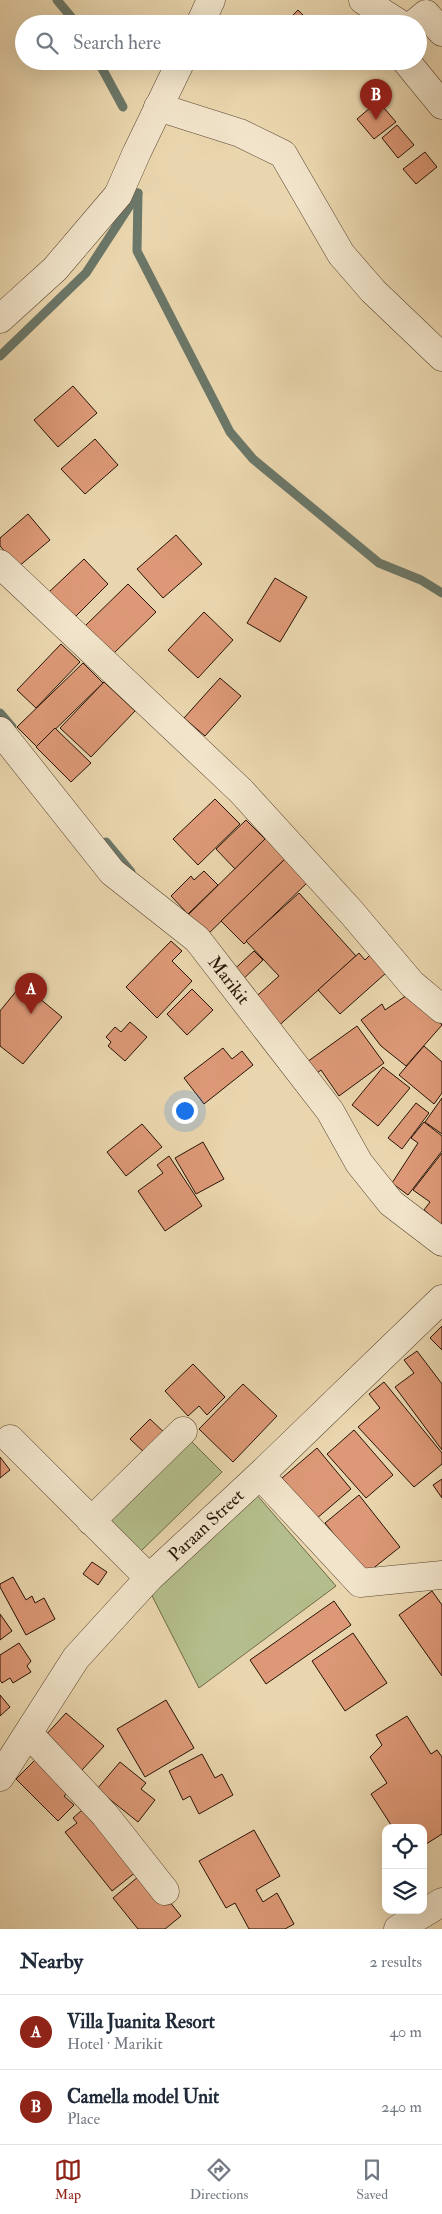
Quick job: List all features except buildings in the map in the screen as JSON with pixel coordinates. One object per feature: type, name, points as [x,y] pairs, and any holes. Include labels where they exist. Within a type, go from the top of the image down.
[{"type":"street","points":[[204,15],[212,0]]},
{"type":"street","points":[[363,0],[386,15]]},
{"type":"street","points":[[427,15],[442,32]]},
{"type":"street","points":[[0,319],[55,269],[118,195],[136,152],[176,70]]},
{"type":"street","points":[[413,70],[442,105]]},
{"type":"street","points":[[158,107],[240,134],[282,154],[342,254],[372,291],[442,357]]},
{"type":"street","points":[[0,564],[242,791],[352,913],[412,984],[442,1009]]},
{"type":"street","name":"Marikit","points":[[0,730],[112,872],[197,939],[330,1111],[359,1163],[391,1203],[442,1242]]},
{"type":"street","name":"Paraan Street","points":[[0,1777],[76,1658],[149,1578],[260,1475],[442,1299]]},
{"type":"street","points":[[91,1521],[183,1431]]},
{"type":"street","points":[[10,1439],[149,1578]]},
{"type":"street","points":[[260,1475],[360,1584],[442,1575]]},
{"type":"street","points":[[29,1734],[105,1815],[165,1891]]},
{"type":"street","points":[[398,1929],[442,1902]]},
{"type":"green space","points":[[188,1438],[222,1472],[141,1551],[107,1517]]},
{"type":"green space","points":[[249,1486],[336,1586],[199,1688],[144,1580]]},
{"type":"waterway","points":[[57,0],[70,15]]},
{"type":"waterway","points":[[103,70],[123,107]]},
{"type":"waterway","points":[[138,193],[137,251],[230,432],[253,459],[379,563],[421,580],[442,593]]},
{"type":"waterway","points":[[0,356],[86,273],[138,193]]},
{"type":"waterway","points":[[0,713],[12,727]]},
{"type":"waterway","points":[[106,842],[131,872]]},
{"type":"place","name":"Camella model Unit","points":[[376,120]]},
{"type":"place","name":"Villa Juanita Resort","points":[[31,1014]]}]
